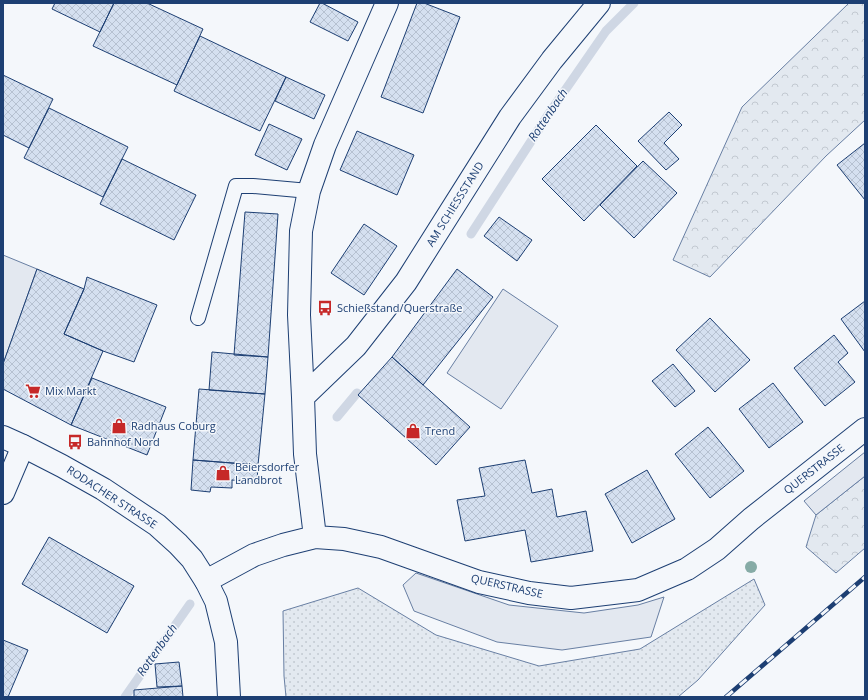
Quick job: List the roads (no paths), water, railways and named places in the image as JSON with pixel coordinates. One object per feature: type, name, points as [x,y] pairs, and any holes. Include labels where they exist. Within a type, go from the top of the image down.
[{"type":"street","points":[[315,537],[305,454],[299,315],[301,231],[309,191],[325,145],[387,3]]},
{"type":"street","name":"AM SCHIESSSTAND","points":[[303,397],[356,346],[406,282],[510,117],[552,60],[599,3]]},
{"type":"street","name":"QUERSTRASSE","points":[[206,581],[254,555],[283,545],[315,537],[344,539],[381,547],[480,582],[529,593],[571,598],[638,590],[687,568],[717,549],[751,519],[865,429]]},
{"type":"street","name":"RODACHER STRASSE","points":[[3,437],[62,466],[103,489],[157,525],[192,559],[206,581],[216,601],[226,642],[229,697]]},
{"type":"street","points":[[3,493],[23,446]]},
{"type":"lane","points":[[198,318],[236,186],[309,191]]},
{"type":"waterway","name":"Rottenbach","points":[[471,234],[550,112],[606,31],[634,3]]},
{"type":"waterway","name":"Rottenbach","points":[[337,417],[357,393]]},
{"type":"waterway","name":"Rottenbach","points":[[125,697],[190,604]]},
{"type":"railway","points":[[726,697],[865,577]]},
{"type":"place","name":"Schießstand/Querstraße","points":[[325,308]]},
{"type":"place","name":"Mix Markt","points":[[33,391]]},
{"type":"place","name":"Radhaus Coburg","points":[[119,426]]},
{"type":"place","name":"Trend","points":[[413,431]]},
{"type":"place","name":"Bahnhof Nord","points":[[75,442]]},
{"type":"place","name":"Beiersdorfer Landbrot","points":[[223,473]]}]
